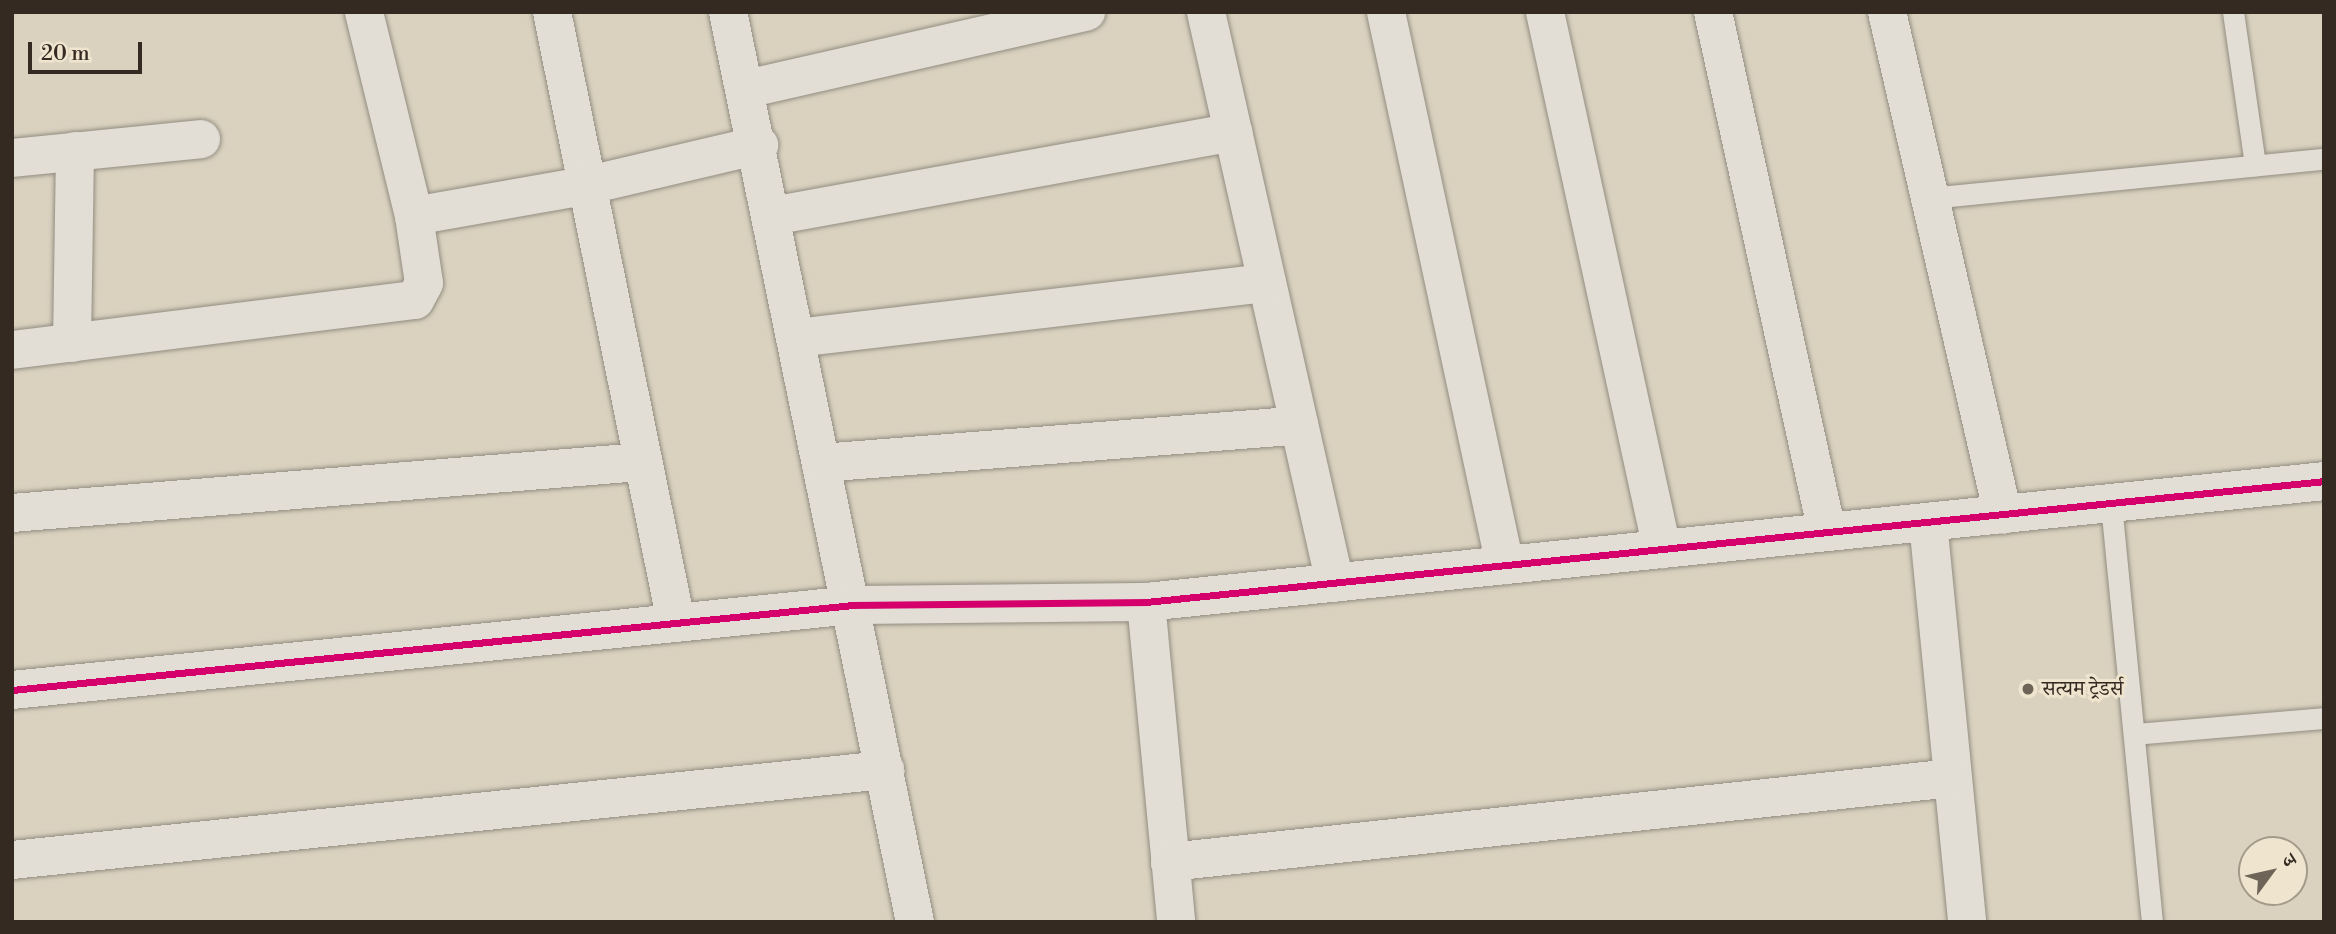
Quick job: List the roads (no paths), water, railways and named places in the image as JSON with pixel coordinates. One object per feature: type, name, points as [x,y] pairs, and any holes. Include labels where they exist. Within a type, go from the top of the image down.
[{"type":"street","points":[[12,350],[403,306],[423,291],[414,216],[364,12]]},
{"type":"street","points":[[552,12],[589,185],[640,462],[676,622]]},
{"type":"street","points":[[728,12],[759,145],[915,922]]},
{"type":"street","points":[[746,89],[1086,12]]},
{"type":"street","points":[[1206,12],[1335,583]]},
{"type":"street","points":[[1385,12],[1505,565]]},
{"type":"street","points":[[1545,12],[1662,549]]},
{"type":"street","points":[[1713,12],[1827,533]]},
{"type":"street","points":[[1887,12],[2003,515]]},
{"type":"street","points":[[772,216],[1233,132]]},
{"type":"street","points":[[12,158],[201,139]]},
{"type":"street","points":[[414,216],[589,185],[759,145]]},
{"type":"street","points":[[72,343],[75,150]]},
{"type":"street","points":[[796,338],[1267,283]]},
{"type":"street","points":[[821,463],[1299,425]]},
{"type":"street","points":[[12,513],[640,462]]},
{"type":"street","points":[[12,690],[853,605],[1146,602],[2324,481]]},
{"type":"street","points":[[1928,522],[1967,922]]},
{"type":"street","points":[[1146,602],[1176,922]]},
{"type":"street","points":[[12,860],[886,770]]},
{"type":"street","points":[[1170,862],[1952,778]]},
{"type":"lane","points":[[2233,12],[2255,165]]},
{"type":"lane","points":[[1930,198],[2324,159]]},
{"type":"lane","points":[[2111,504],[2152,922]]},
{"type":"lane","points":[[2134,734],[2324,718]]},
{"type":"place","name":"सत्यम ट्रेडर्स","points":[[2028,689]]}]
